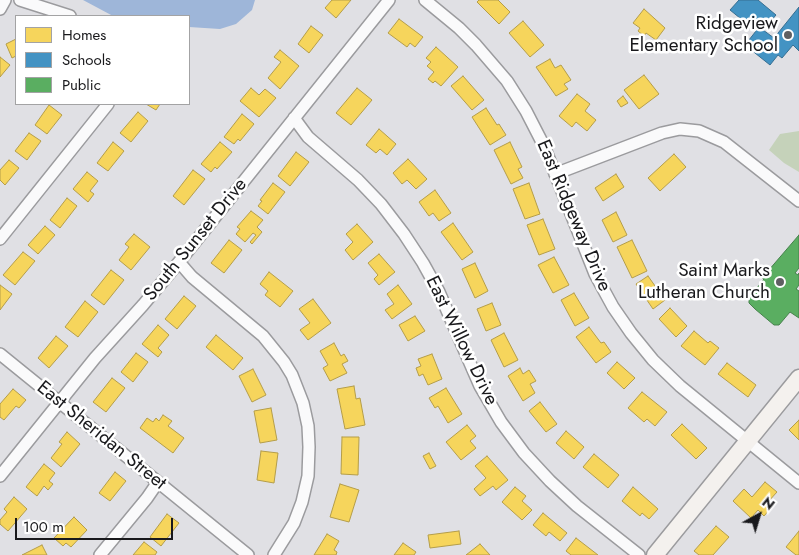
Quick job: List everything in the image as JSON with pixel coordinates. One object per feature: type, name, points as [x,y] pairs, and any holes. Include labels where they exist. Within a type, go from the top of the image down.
[{"type":"main road","points":[[655,555],[799,378]]},
{"type":"street","points":[[0,9],[5,0]]},
{"type":"street","points":[[20,0],[67,15]]},
{"type":"street","name":"South Sunset Drive","points":[[0,476],[59,403],[179,262],[389,0]]},
{"type":"street","name":"East Ridgeway Drive","points":[[425,0],[470,39],[507,81],[526,111],[544,146],[596,274],[613,307],[631,333],[653,360],[680,386],[799,483]]},
{"type":"street","points":[[0,239],[107,105]]},
{"type":"street","name":"East Willow Drive","points":[[294,118],[308,136],[358,180],[381,204],[404,234],[439,292],[480,386],[501,422],[524,453],[577,506],[639,555]]},
{"type":"street","points":[[555,174],[662,133],[680,129],[698,132],[724,142],[799,201]]},
{"type":"street","points":[[179,262],[192,277],[264,336],[292,375],[303,403],[310,447],[308,476],[302,502],[294,523],[274,555]]},
{"type":"street","name":"East Sheridan Street","points":[[0,354],[248,555]]},
{"type":"street","points":[[100,555],[158,482]]},
{"type":"green space","points":[[799,131],[799,172],[784,163],[769,150],[780,134]]},
{"type":"water","points":[[83,0],[255,0],[252,10],[236,24],[220,29],[190,27],[190,15],[111,15]]},
{"type":"building: Homes","points":[[332,0],[351,0],[336,18],[325,8]]},
{"type":"building: Homes","points":[[479,0],[498,0],[510,12],[499,24],[477,2]]},
{"type":"building: Homes","points":[[644,9],[665,28],[656,40],[646,33],[644,36],[638,31],[640,28],[633,23]]},
{"type":"building: Homes","points":[[399,19],[423,37],[415,47],[410,43],[407,47],[388,33]]},
{"type":"building: Homes","points":[[523,21],[544,45],[530,57],[509,33]]},
{"type":"building: Homes","points":[[311,26],[323,35],[309,53],[298,44]]},
{"type":"building: Homes","points":[[15,40],[15,56],[12,58],[6,44]]},
{"type":"building: Homes","points":[[436,47],[458,67],[441,86],[435,81],[433,83],[428,79],[434,72],[427,66],[431,62],[426,58]]},
{"type":"building: Homes","points":[[280,50],[299,66],[280,89],[268,78],[281,62],[274,57]]},
{"type":"building: Homes","points":[[0,57],[10,65],[0,77]]},
{"type":"building: Homes","points":[[550,59],[555,68],[561,65],[571,80],[564,84],[568,89],[556,96],[536,67]]},
{"type":"building: Homes","points":[[644,75],[659,94],[639,109],[624,90]]},
{"type":"building: Homes","points":[[463,76],[484,100],[472,110],[451,86]]},
{"type":"building: Homes","points":[[251,88],[259,95],[265,89],[276,98],[259,117],[240,101]]},
{"type":"building: Homes","points":[[357,88],[372,100],[351,125],[336,113]]},
{"type":"building: Homes","points":[[577,94],[590,104],[585,111],[596,120],[587,131],[576,122],[572,127],[559,116]]},
{"type":"building: Homes","points":[[623,96],[628,103],[621,107],[617,101]]},
{"type":"building: Homes","points":[[49,105],[62,115],[47,134],[35,125]]},
{"type":"building: Homes","points":[[148,105],[159,105],[156,110]]},
{"type":"building: Homes","points":[[486,108],[506,135],[490,145],[472,117]]},
{"type":"building: Homes","points":[[138,112],[148,121],[131,142],[120,133]]},
{"type":"building: Homes","points":[[242,114],[254,124],[240,141],[238,139],[234,144],[224,137]]},
{"type":"building: Homes","points":[[379,129],[396,144],[387,155],[380,149],[376,153],[366,145]]},
{"type":"building: Homes","points":[[29,133],[41,141],[27,160],[15,151]]},
{"type":"building: Homes","points":[[113,142],[124,151],[108,171],[97,163]]},
{"type":"building: Homes","points":[[220,142],[232,152],[217,169],[215,167],[211,172],[201,164]]},
{"type":"building: Homes","points":[[510,142],[522,167],[518,169],[523,178],[511,184],[494,150]]},
{"type":"building: Homes","points":[[296,152],[309,162],[290,186],[278,176]]},
{"type":"building: Homes","points":[[674,154],[686,167],[660,191],[648,178]]},
{"type":"building: Homes","points":[[408,159],[427,179],[416,189],[407,180],[402,184],[393,173]]},
{"type":"building: Homes","points":[[9,160],[19,168],[5,185],[0,180],[0,170]]},
{"type":"building: Homes","points":[[193,170],[205,179],[184,205],[173,196]]},
{"type":"building: Homes","points":[[87,172],[98,181],[90,191],[94,194],[88,202],[73,189]]},
{"type":"building: Homes","points":[[616,174],[624,187],[603,201],[595,188]]},
{"type":"building: Homes","points":[[273,183],[285,192],[268,214],[258,206],[262,201],[260,200]]},
{"type":"building: Homes","points":[[529,183],[540,214],[525,219],[513,189]]},
{"type":"building: Homes","points":[[435,190],[451,213],[439,221],[433,213],[429,216],[419,202]]},
{"type":"building: Homes","points":[[67,198],[77,206],[60,228],[50,220]]},
{"type":"building: Homes","points":[[251,211],[263,220],[257,227],[262,232],[252,244],[250,242],[256,235],[253,233],[245,242],[236,234],[240,229],[237,227]]},
{"type":"building: Homes","points":[[616,212],[627,235],[613,242],[602,220]]},
{"type":"building: Homes","points":[[543,219],[555,249],[539,255],[527,225]]},
{"type":"building: Homes","points":[[453,223],[473,252],[462,260],[441,232]]},
{"type":"building: Homes","points":[[357,224],[373,242],[353,260],[345,250],[353,242],[346,234]]},
{"type":"building: Homes","points":[[45,226],[55,235],[38,254],[28,245]]},
{"type":"building: Homes","points":[[134,234],[150,247],[131,270],[119,260],[129,247],[125,244]]},
{"type":"building: Homes","points":[[229,240],[242,250],[224,273],[211,263]]},
{"type":"building: Homes","points":[[632,240],[647,271],[632,278],[617,247]]},
{"type":"building: Homes","points":[[23,252],[35,261],[15,285],[3,275]]},
{"type":"building: Homes","points":[[379,254],[395,272],[379,285],[374,279],[378,275],[368,263]]},
{"type":"building: Homes","points":[[554,257],[569,285],[553,293],[538,265]]},
{"type":"building: Homes","points":[[475,263],[488,291],[475,298],[462,269]]},
{"type":"building: Homes","points":[[111,270],[124,280],[104,305],[91,295]]},
{"type":"building: Homes","points":[[269,272],[293,291],[280,307],[265,295],[268,291],[260,284]]},
{"type":"building: Homes","points":[[648,276],[665,300],[653,309],[636,284]]},
{"type":"building: Homes","points":[[0,285],[12,294],[0,310]]},
{"type":"building: Homes","points":[[398,285],[412,304],[392,319],[385,310],[394,304],[387,294]]},
{"type":"building: Homes","points":[[574,293],[589,318],[575,326],[561,300]]},
{"type":"building: Homes","points":[[184,296],[196,306],[177,329],[165,319]]},
{"type":"building: Homes","points":[[313,299],[331,323],[308,340],[300,330],[310,323],[299,309]]},
{"type":"building: Homes","points":[[85,301],[98,312],[78,337],[65,327]]},
{"type":"building: Homes","points":[[492,303],[501,325],[486,331],[477,309]]},
{"type":"building: Homes","points":[[670,308],[687,326],[676,337],[659,319]]},
{"type":"building: Homes","points":[[415,316],[425,331],[408,341],[399,325]]},
{"type":"building: Homes","points":[[158,325],[169,335],[158,348],[162,352],[158,357],[142,344]]},
{"type":"building: Homes","points":[[589,327],[601,343],[604,342],[611,352],[596,363],[576,337]]},
{"type":"building: Homes","points":[[694,331],[708,343],[710,341],[719,348],[705,365],[681,346]]},
{"type":"building: Homes","points":[[504,333],[518,360],[504,367],[491,340]]},
{"type":"building: Homes","points":[[216,335],[243,358],[233,370],[206,347]]},
{"type":"building: Homes","points":[[56,336],[68,346],[49,368],[38,358]]},
{"type":"building: Homes","points":[[334,343],[341,356],[344,354],[348,361],[342,364],[347,373],[330,381],[323,368],[328,365],[320,351]]},
{"type":"building: Homes","points":[[136,353],[148,362],[133,382],[121,372]]},
{"type":"building: Homes","points":[[432,354],[442,379],[428,385],[423,374],[419,376],[416,368],[421,366],[418,359]]},
{"type":"building: Homes","points":[[617,362],[635,378],[624,389],[607,373]]},
{"type":"building: Homes","points":[[727,363],[756,385],[748,397],[718,374]]},
{"type":"building: Homes","points":[[520,368],[523,374],[529,370],[536,381],[530,384],[535,393],[523,401],[508,376]]},
{"type":"building: Homes","points":[[253,369],[266,395],[252,402],[239,376]]},
{"type":"building: Homes","points":[[112,378],[125,388],[106,412],[93,402]]},
{"type":"building: Homes","points":[[354,386],[356,399],[360,398],[365,425],[345,429],[337,389]]},
{"type":"building: Homes","points":[[446,388],[462,414],[448,423],[438,406],[435,408],[429,398]]},
{"type":"building: Homes","points":[[13,389],[26,400],[19,408],[16,406],[4,420],[0,417],[0,404]]},
{"type":"building: Homes","points":[[642,392],[667,412],[655,426],[647,419],[644,422],[628,408]]},
{"type":"building: Homes","points":[[540,402],[557,424],[546,432],[529,411]]},
{"type":"building: Homes","points":[[271,408],[277,440],[260,443],[254,411]]},
{"type":"building: Homes","points":[[163,415],[172,421],[168,426],[184,438],[173,453],[140,428],[147,418],[153,422],[156,418],[159,421]]},
{"type":"building: Homes","points":[[799,420],[799,440],[789,430]]},
{"type":"building: Homes","points":[[682,424],[707,448],[696,459],[671,435]]},
{"type":"building: Homes","points":[[467,425],[476,436],[470,441],[476,448],[461,460],[446,442]]},
{"type":"building: Homes","points":[[566,431],[584,447],[574,459],[556,443]]},
{"type":"building: Homes","points":[[67,432],[80,444],[61,467],[51,458],[62,444],[59,442]]},
{"type":"building: Homes","points":[[342,437],[359,437],[358,475],[341,474]]},
{"type":"building: Homes","points":[[261,451],[278,453],[274,483],[257,480]]},
{"type":"building: Homes","points":[[429,453],[436,466],[430,469],[423,456]]},
{"type":"building: Homes","points":[[594,454],[619,475],[608,488],[583,467]]},
{"type":"building: Homes","points":[[487,456],[508,480],[496,490],[493,486],[480,496],[474,489],[486,478],[475,466]]},
{"type":"building: Homes","points":[[44,464],[55,473],[49,481],[53,484],[48,490],[44,486],[37,496],[26,487]]},
{"type":"building: Homes","points":[[115,472],[126,481],[110,501],[99,493]]},
{"type":"building: Homes","points":[[765,482],[777,492],[767,503],[771,508],[764,516],[758,510],[751,518],[733,501],[744,489],[752,497]]},
{"type":"building: Homes","points":[[340,484],[359,490],[349,522],[330,517]]},
{"type":"building: Homes","points":[[515,487],[526,496],[522,501],[532,510],[522,520],[502,502]]},
{"type":"building: Homes","points":[[633,487],[658,509],[649,519],[642,513],[640,516],[622,501]]},
{"type":"building: Homes","points":[[14,497],[27,509],[8,531],[0,524],[0,520],[7,512],[4,509]]},
{"type":"building: Homes","points":[[543,513],[567,533],[560,541],[549,532],[546,536],[533,525]]},
{"type":"building: Homes","points":[[167,514],[179,523],[161,546],[150,537]]},
{"type":"building: Homes","points":[[74,517],[87,530],[71,547],[66,543],[63,546],[54,538]]},
{"type":"building: Homes","points":[[716,526],[729,537],[713,555],[699,555],[694,551]]},
{"type":"building: Homes","points":[[459,531],[461,544],[430,548],[428,535]]},
{"type":"building: Homes","points":[[799,531],[799,555],[796,555],[786,547]]},
{"type":"building: Homes","points":[[327,534],[339,541],[334,550],[337,552],[336,555],[314,555]]},
{"type":"building: Homes","points":[[576,538],[598,555],[571,555],[566,551]]},
{"type":"building: Homes","points":[[144,542],[157,552],[155,555],[133,555]]},
{"type":"building: Homes","points":[[403,543],[416,552],[414,555],[394,555]]},
{"type":"building: Homes","points":[[480,544],[490,555],[466,555]]},
{"type":"building: Homes","points":[[42,545],[47,555],[22,555]]},
{"type":"building: Schools","name":"Ridgeview Elementary School","points":[[739,0],[758,0],[776,15],[763,30],[774,38],[799,7],[799,51],[793,45],[782,58],[778,55],[770,65],[745,45],[756,31],[730,10]]},
{"type":"building: Public","name":"Saint Marks Lutheran Church","points":[[799,235],[799,268],[795,273],[798,275],[799,273],[799,285],[796,289],[799,291],[799,318],[790,312],[779,325],[774,325],[749,303],[749,298],[764,279],[762,278]]},
{"type":"place","name":"Ridgeview Elementary School","points":[[788,35]]},
{"type":"place","name":"Saint Marks Lutheran Church","points":[[780,282]]}]
